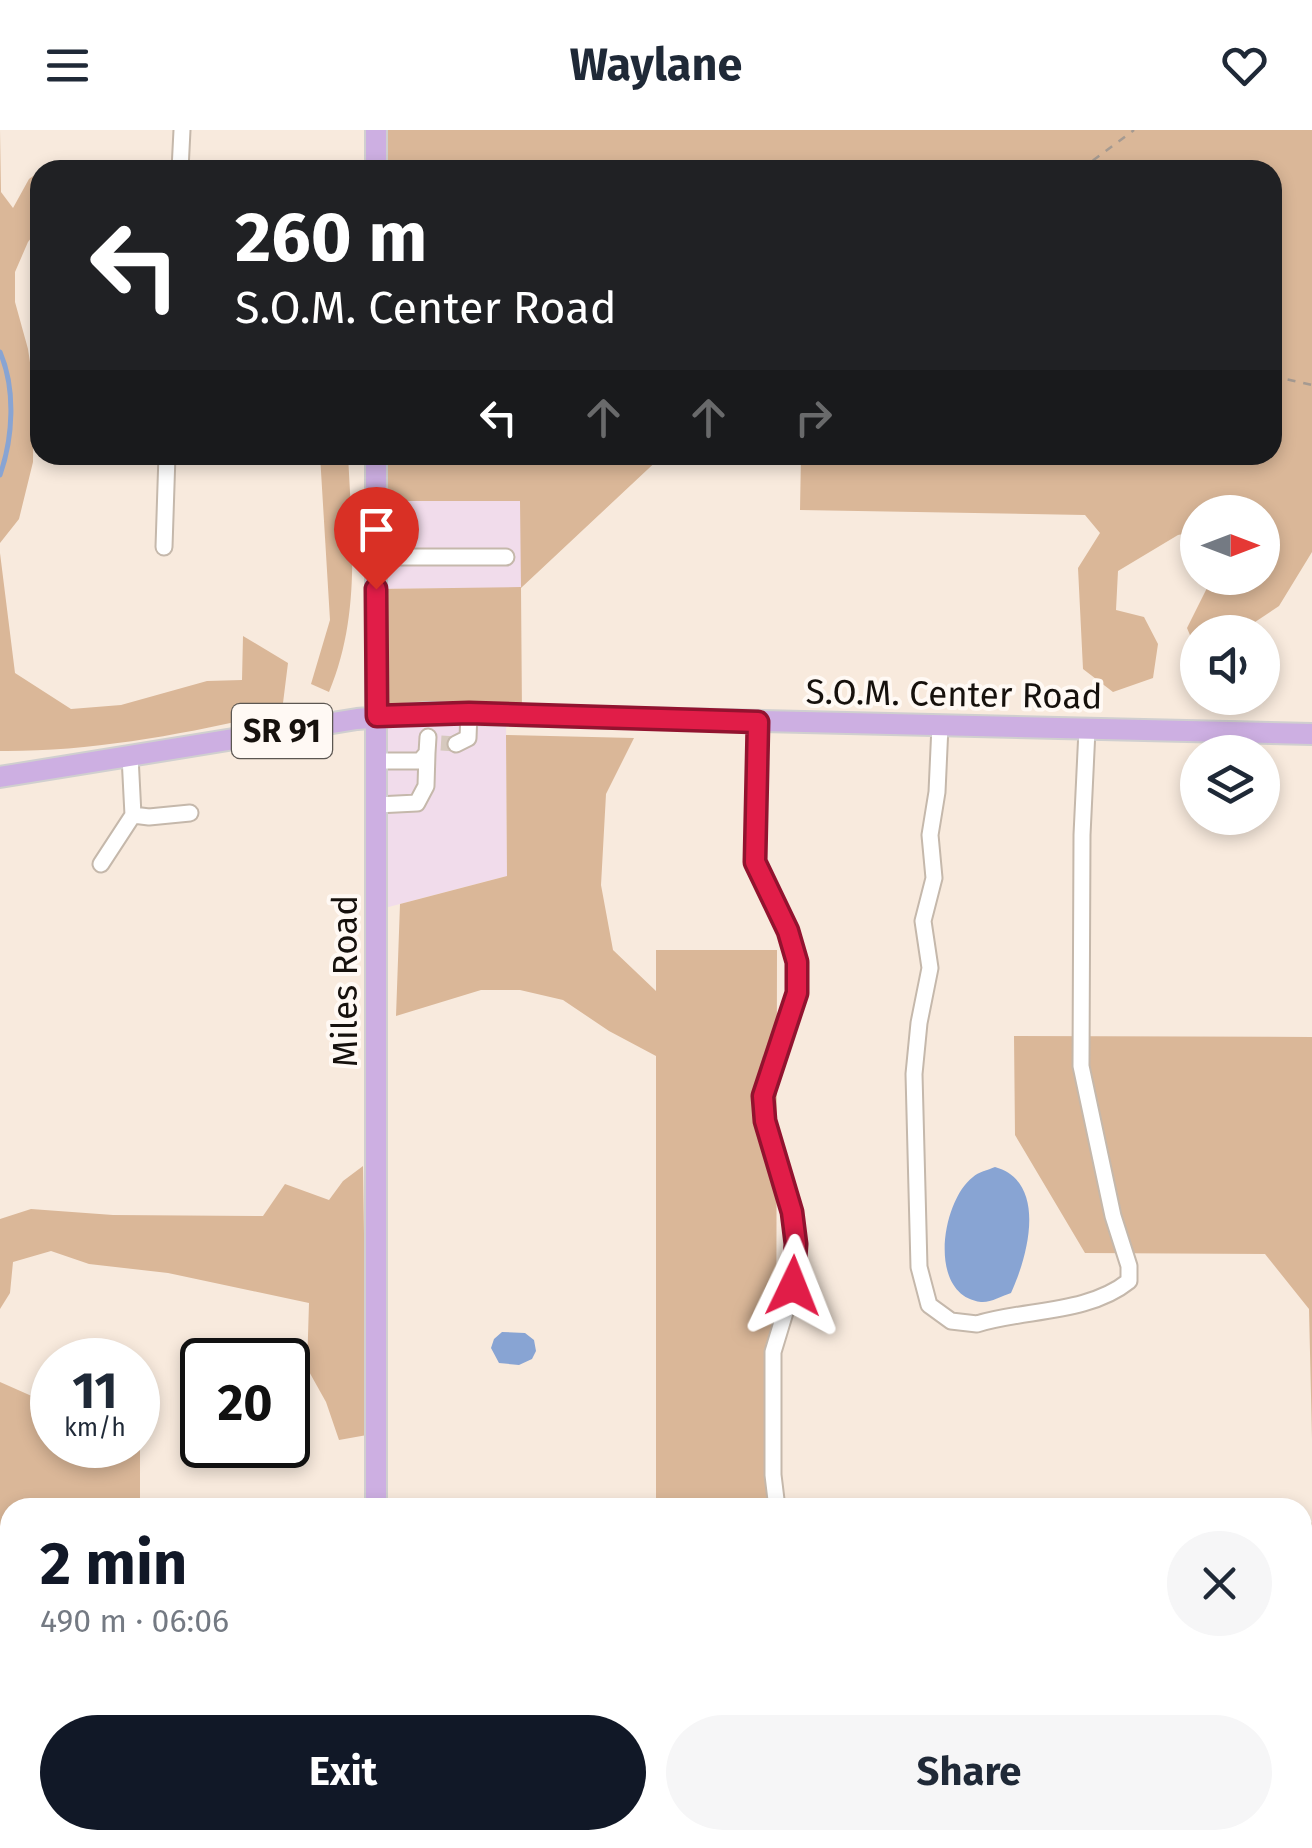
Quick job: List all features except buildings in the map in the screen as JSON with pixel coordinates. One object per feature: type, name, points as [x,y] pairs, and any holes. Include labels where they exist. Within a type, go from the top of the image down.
[{"type":"main road","points":[[376,130],[376,160]]},
{"type":"main road","name":"Miles Road","points":[[376,465],[376,1498]]},
{"type":"main road","name":"S.O.M. Center Road","points":[[0,777],[377,716],[428,713],[1312,734]]},
{"type":"street","points":[[180,160],[182,130]]},
{"type":"street","points":[[164,547],[166,465]]},
{"type":"street","points":[[376,557],[506,557]]},
{"type":"street","points":[[378,805],[418,803],[438,744],[428,713]]},
{"type":"street","points":[[377,761],[420,761],[438,744],[468,738],[469,713]]},
{"type":"street","points":[[758,722],[755,862],[788,931],[797,962],[797,993],[763,1096],[765,1121],[792,1212],[796,1244],[793,1286],[773,1352],[776,1498]]},
{"type":"street","points":[[940,726],[937,792],[930,835],[934,878],[922,921],[930,968],[914,1074],[919,1267],[929,1305],[960,1324],[1079,1304],[1117,1290],[1129,1281],[1081,1066],[1082,834],[1087,730]]},
{"type":"street","points":[[101,864],[133,815],[130,756]]},
{"type":"street","points":[[133,815],[190,813]]},
{"type":"path","points":[[1094,160],[1134,130]]},
{"type":"path","points":[[1282,378],[1312,385]]},
{"type":"shaded area","points":[[0,130],[1,192],[13,208],[30,178],[30,240],[15,272],[15,302],[30,362],[32,465],[19,519],[0,543]]},
{"type":"shaded area","points":[[376,130],[1312,130],[1312,552],[1279,606],[1266,615],[1194,615],[1204,595],[1280,595],[1280,495],[1180,495],[1180,535],[1118,571],[1116,610],[1144,617],[1158,644],[1153,678],[1113,692],[1083,669],[1078,568],[1100,533],[1085,515],[800,510],[801,465],[1282,465],[1282,160],[376,160]]},
{"type":"shaded area","points":[[321,465],[348,465],[350,605],[329,692],[311,684],[330,620]]},
{"type":"shaded area","points":[[376,465],[652,465],[521,588],[522,715],[377,716],[377,589],[521,587],[520,501],[377,501]]},
{"type":"shaded area","points":[[521,500],[521,588],[377,589],[377,501]]},
{"type":"shaded area","points":[[0,553],[15,673],[71,709],[121,705],[207,681],[242,680],[243,636],[288,663],[282,711],[142,740],[0,751]]},
{"type":"shaded area","points":[[506,714],[507,876],[377,910],[377,716]]},
{"type":"shaded area","points":[[506,735],[634,738],[606,794],[601,885],[613,950],[656,991],[656,950],[777,950],[776,1498],[656,1498],[656,1056],[563,1000],[520,990],[481,990],[396,1016],[400,904],[507,876]]},
{"type":"shaded area","points":[[1014,1036],[1312,1037],[1312,1439],[1309,1309],[1265,1254],[1085,1253],[1015,1135]]},
{"type":"shaded area","points":[[363,1166],[367,1435],[339,1440],[326,1402],[310,1373],[309,1303],[168,1273],[89,1264],[51,1251],[13,1262],[10,1293],[0,1309],[0,1219],[31,1209],[113,1215],[263,1216],[285,1184],[329,1200],[343,1181]]},
{"type":"shaded area","points":[[0,1382],[30,1395],[30,1468],[140,1468],[140,1498],[0,1498]]},
{"type":"water","points":[[995,1167],[1012,1175],[1022,1188],[1029,1222],[1023,1260],[1011,1293],[981,1302],[964,1296],[952,1283],[946,1265],[947,1225],[962,1189],[975,1175]]},
{"type":"water","points":[[502,1332],[525,1333],[534,1340],[536,1351],[532,1359],[519,1365],[499,1363],[491,1348]]},
{"type":"waterway","points":[[0,352],[9,382],[11,414],[0,475]]},
{"type":"tunnel","points":[[441,743],[456,744]]},
{"type":"route","points":[[376,589],[377,716],[469,713],[758,722],[755,862],[788,931],[797,962],[797,993],[763,1096],[765,1121],[792,1212],[796,1244],[793,1286]]}]
